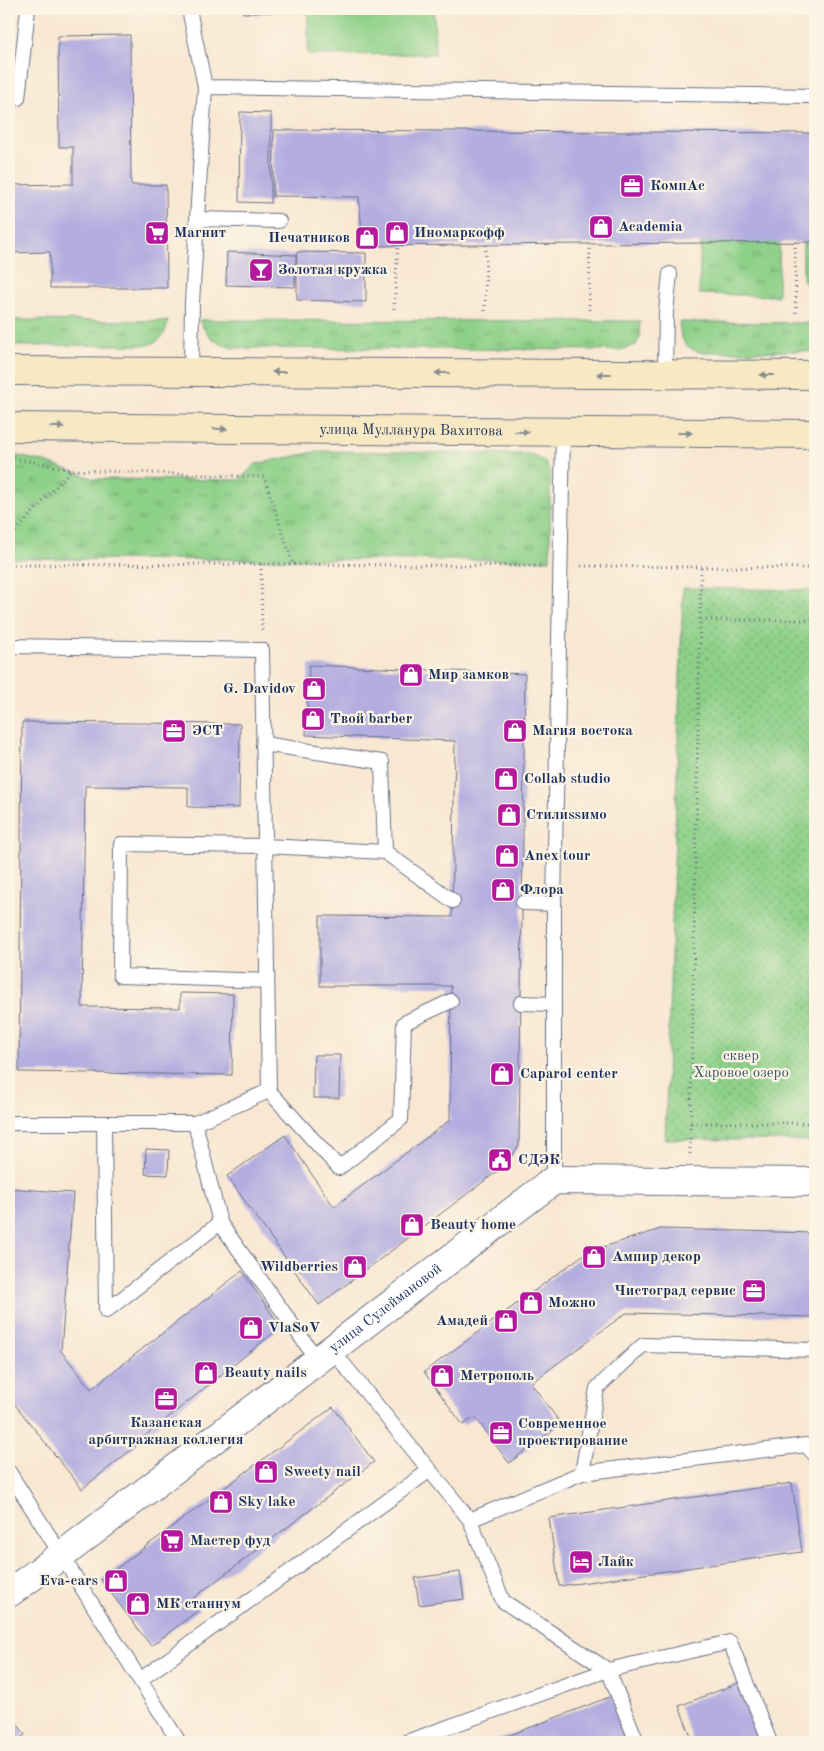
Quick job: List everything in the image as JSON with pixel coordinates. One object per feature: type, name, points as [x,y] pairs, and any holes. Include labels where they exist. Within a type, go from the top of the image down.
[{"type":"main road","points":[[9,371],[815,375]]},
{"type":"main road","name":"улица Мулланура Вахитова","points":[[9,427],[815,434]]},
{"type":"street","points":[[554,1180],[815,1182]]},
{"type":"street","name":"улица Сулеймановой","points":[[9,1593],[62,1555],[554,1180]]},
{"type":"lane","points":[[9,97],[18,98],[28,9]]},
{"type":"lane","points":[[189,9],[205,86],[192,304],[191,372]]},
{"type":"lane","points":[[205,86],[815,96]]},
{"type":"lane","points":[[197,219],[279,221]]},
{"type":"lane","points":[[665,374],[666,312],[670,274]]},
{"type":"lane","points":[[554,1180],[554,904],[563,432]]},
{"type":"lane","points":[[9,646],[262,650],[269,1091],[339,1168],[401,1119],[404,1022],[451,1001]]},
{"type":"lane","points":[[264,745],[382,762],[385,852]]},
{"type":"lane","points":[[268,982],[120,976],[121,844],[265,846],[385,852],[453,900]]},
{"type":"lane","points":[[522,903],[554,904]]},
{"type":"lane","points":[[521,1003],[554,1004]]},
{"type":"lane","points":[[9,1123],[195,1123],[269,1091]]},
{"type":"lane","points":[[104,1122],[106,1311],[220,1223]]},
{"type":"lane","points":[[195,1123],[220,1223],[325,1355],[430,1470],[470,1520],[503,1601],[608,1670],[636,1742]]},
{"type":"lane","points":[[582,1473],[597,1388],[643,1345],[815,1350]]},
{"type":"lane","points":[[470,1520],[582,1473],[806,1445],[815,1455]]},
{"type":"lane","points":[[140,1680],[430,1470]]},
{"type":"lane","points":[[9,1472],[179,1742]]},
{"type":"lane","points":[[406,1742],[608,1670],[730,1642],[770,1742]]},
{"type":"path","points":[[795,242],[796,313]]},
{"type":"path","points":[[589,310],[590,244]]},
{"type":"path","points":[[394,309],[398,245]]},
{"type":"path","points":[[485,311],[486,245]]},
{"type":"path","points":[[9,456],[72,470],[264,477],[293,564]]},
{"type":"path","points":[[9,539],[72,470]]},
{"type":"path","points":[[261,564],[262,650]]},
{"type":"path","points":[[9,565],[293,564],[815,568]]},
{"type":"path","points":[[690,1181],[702,567]]},
{"type":"path","points":[[700,620],[815,620]]},
{"type":"path","points":[[691,1123],[815,1124]]},
{"type":"green space","points":[[308,9],[434,9],[435,54],[308,55]]},
{"type":"green space","points":[[701,231],[780,234],[778,296],[699,294]]},
{"type":"green space","points":[[803,233],[815,233],[815,287],[808,286],[803,279]]},
{"type":"green space","points":[[9,320],[168,321],[162,337],[156,342],[147,345],[9,346]]},
{"type":"green space","points":[[199,320],[640,321],[639,339],[636,345],[621,350],[233,348],[213,339]]},
{"type":"green space","points":[[679,322],[815,323],[815,351],[699,352],[689,347],[683,341]]},
{"type":"green space","points":[[320,451],[530,454],[544,461],[550,471],[550,560],[9,559],[9,454],[45,462],[95,479],[239,480],[256,464]]},
{"type":"green space","name":"сквер Харовое озеро","points":[[683,588],[815,590],[815,1141],[665,1139]]},
{"type":"building","points":[[242,9],[276,9],[276,12],[243,13]]},
{"type":"building","points":[[130,35],[131,185],[166,185],[167,288],[50,288],[50,252],[9,253],[9,185],[73,184],[73,147],[59,147],[58,36]]},
{"type":"building","points":[[240,112],[271,113],[271,203],[239,202]]},
{"type":"building","points":[[274,130],[815,133],[815,242],[363,246],[359,197],[273,196]]},
{"type":"building","name":"Золотая кружка","points":[[227,252],[296,255],[295,287],[226,285]]},
{"type":"building","points":[[297,252],[366,253],[366,302],[297,300]]},
{"type":"building","points":[[309,665],[525,674],[519,1146],[503,1167],[319,1305],[227,1176],[285,1135],[334,1207],[450,1120],[451,986],[320,986],[320,916],[452,917],[455,741],[306,735]]},
{"type":"building","points":[[22,722],[240,724],[239,808],[188,807],[188,787],[85,786],[82,1007],[180,1008],[180,993],[233,994],[232,1075],[19,1072]]},
{"type":"building","points":[[314,1055],[340,1055],[339,1098],[313,1098]]},
{"type":"building","points":[[146,1149],[169,1150],[168,1175],[145,1174]]},
{"type":"building","points":[[9,1188],[73,1193],[61,1351],[91,1389],[242,1271],[281,1327],[82,1489],[9,1397]]},
{"type":"building","points":[[661,1229],[815,1233],[815,1317],[626,1313],[531,1383],[561,1424],[509,1463],[475,1417],[463,1425],[424,1372],[587,1252]]},
{"type":"building","points":[[333,1407],[374,1462],[192,1599],[200,1609],[151,1646],[101,1580]]},
{"type":"building","points":[[792,1483],[802,1552],[559,1586],[549,1518]]},
{"type":"building","points":[[460,1572],[464,1599],[419,1605],[415,1578]]},
{"type":"building","points":[[741,1682],[764,1742],[693,1742],[679,1706]]},
{"type":"building","points":[[612,1696],[629,1742],[492,1742]]},
{"type":"building","points":[[9,1711],[25,1735],[15,1742],[9,1742]]},
{"type":"place","name":"КомпАс","points":[[632,186]]},
{"type":"place","name":"Academia","points":[[601,227]]},
{"type":"place","name":"Магнит","points":[[157,233]]},
{"type":"place","name":"Иномаркофф","points":[[397,233]]},
{"type":"place","name":"Печатников","points":[[367,238]]},
{"type":"place","name":"Золотая кружка","points":[[261,270]]},
{"type":"place","name":"Мир замков","points":[[411,675]]},
{"type":"place","name":"G. Davidov","points":[[314,689]]},
{"type":"place","name":"Твой barber","points":[[313,719]]},
{"type":"place","name":"ЭСТ","points":[[174,731]]},
{"type":"place","name":"Магия востока","points":[[515,731]]},
{"type":"place","name":"Collab studio","points":[[506,779]]},
{"type":"place","name":"Стилиssимо","points":[[509,815]]},
{"type":"place","name":"Anex tour","points":[[507,856]]},
{"type":"place","name":"Флора","points":[[503,890]]},
{"type":"place","name":"Caparol center","points":[[502,1074]]},
{"type":"place","name":"СДЭК","points":[[500,1160]]},
{"type":"place","name":"Beauty home","points":[[412,1225]]},
{"type":"place","name":"Ампир декор","points":[[594,1257]]},
{"type":"place","name":"Wildberries","points":[[355,1267]]},
{"type":"place","name":"Чистоград сервис","points":[[754,1291]]},
{"type":"place","name":"Можно","points":[[531,1303]]},
{"type":"place","name":"Амадей","points":[[506,1321]]},
{"type":"place","name":"VlaSoV","points":[[251,1328]]},
{"type":"place","name":"Beauty nails","points":[[206,1373]]},
{"type":"place","name":"Метрополь","points":[[442,1376]]},
{"type":"place","name":"Казанская арбитражная коллегия","points":[[166,1399]]},
{"type":"place","name":"Современное проектирование","points":[[501,1433]]},
{"type":"place","name":"Sweety nail","points":[[266,1472]]},
{"type":"place","name":"Sky lake","points":[[221,1502]]},
{"type":"place","name":"Мастер фуд","points":[[172,1541]]},
{"type":"place","name":"Лайк","points":[[581,1562]]},
{"type":"place","name":"Eva-cars","points":[[116,1581]]},
{"type":"place","name":"МК станнум","points":[[138,1604]]}]
